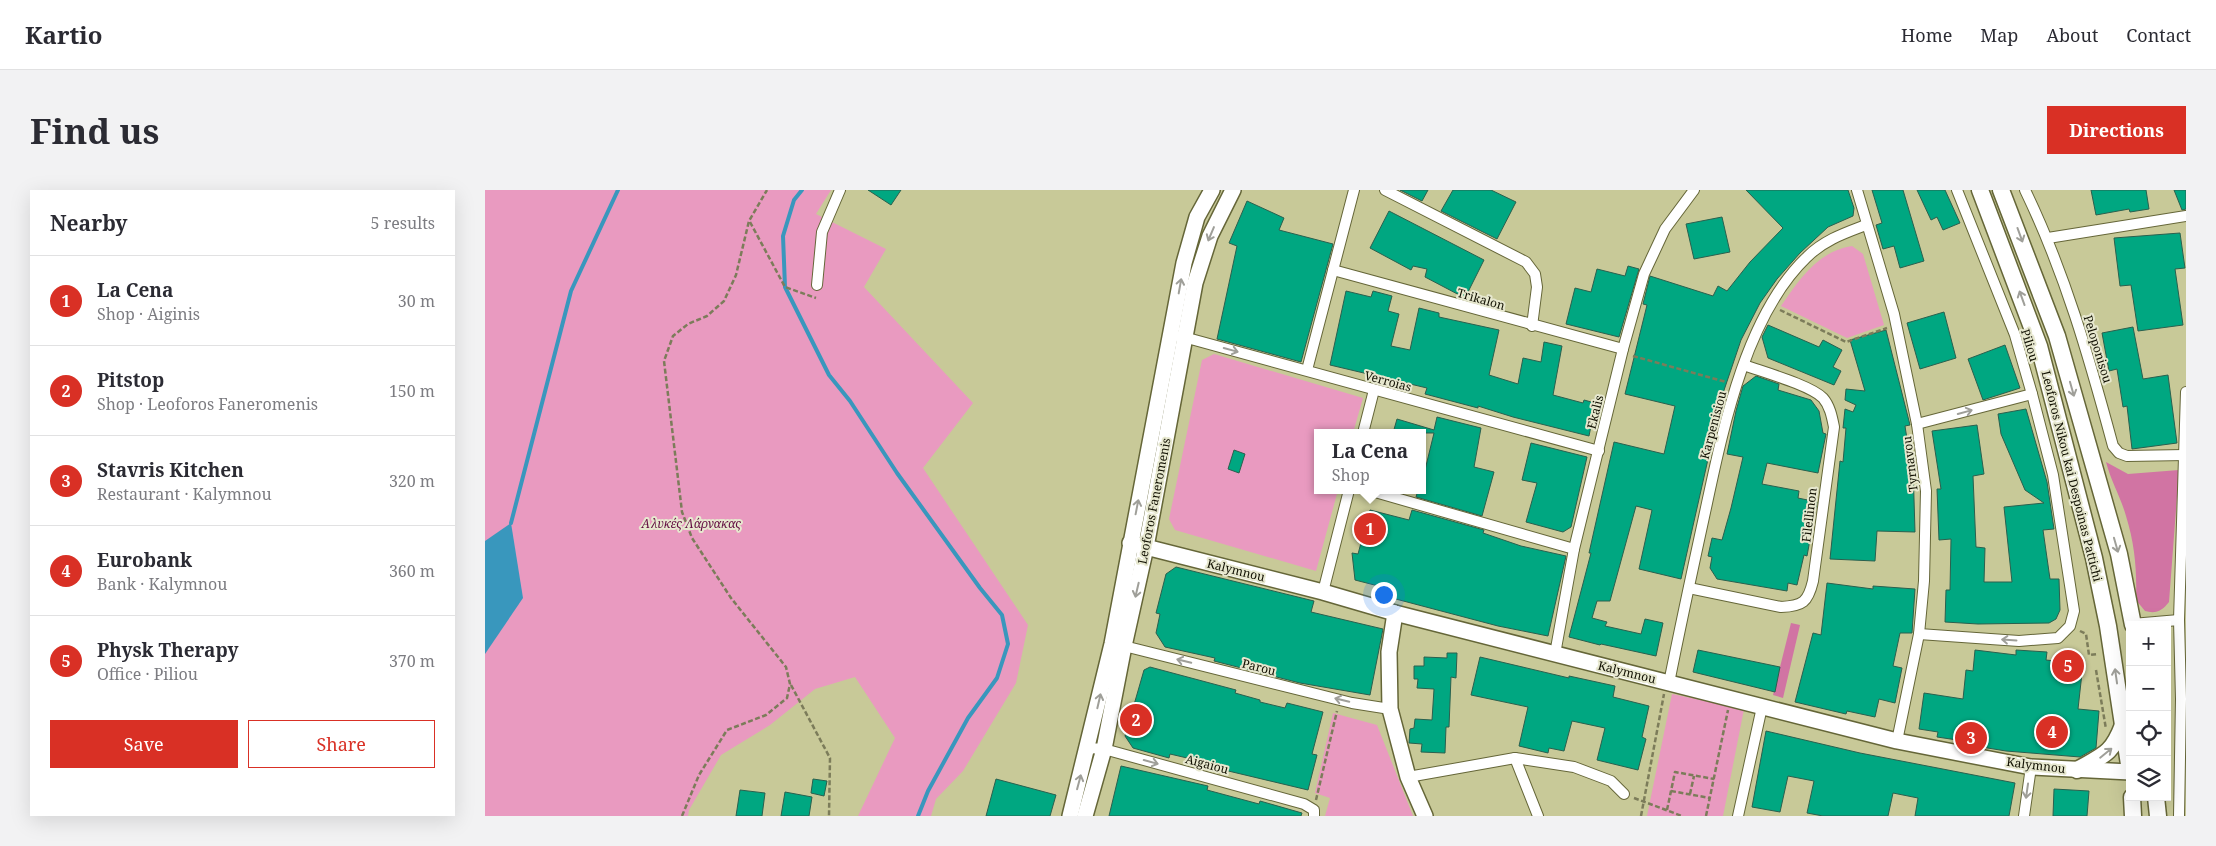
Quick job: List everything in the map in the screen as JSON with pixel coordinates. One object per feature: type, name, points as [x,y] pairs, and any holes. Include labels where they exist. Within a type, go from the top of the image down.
[{"type":"main road","name":"Leoforos Faneromenis","points":[[1085,816],[1104,749],[1146,547],[1178,335],[1184,263],[1197,217],[1212,190]]},
{"type":"main road","name":"Leoforos Faneromenis","points":[[1070,816],[1112,644],[1130,543],[1178,335],[1210,236],[1233,190]]},
{"type":"main road","name":"Leoforos Nikou kai Despoinas Pattichi","points":[[1980,190],[2039,346],[2102,597],[2128,756]]},
{"type":"main road","name":"Leoforos Nikou kai Despoinas Pattichi","points":[[2001,190],[2057,336],[2119,554],[2132,621]]},
{"type":"main road","name":"Kalymnou","points":[[1130,543],[1323,592],[1395,613],[1897,741],[2031,767],[2126,772]]},
{"type":"main road","points":[[1395,613],[1389,652],[1390,709],[1409,777],[1425,816]]},
{"type":"main road","points":[[2077,770],[2110,750],[2118,739],[2123,725]]},
{"type":"main road","points":[[2132,801],[2133,816]]},
{"type":"main road","points":[[2156,801],[2158,816]]},
{"type":"street","points":[[817,285],[822,232],[840,190]]},
{"type":"street","points":[[1307,370],[1354,190]]},
{"type":"street","points":[[1385,190],[1526,262],[1535,274],[1537,287],[1532,326]]},
{"type":"street","name":"Ekalis","points":[[1555,654],[1574,549],[1644,274],[1665,229],[1694,190]]},
{"type":"street","name":"Tyrnavou","points":[[1857,190],[1896,325],[1917,424],[1926,491],[1924,581],[1919,634],[1897,741]]},
{"type":"street","name":"Piliou","points":[[1957,190],[2015,335],[2053,475],[2073,602],[2074,611],[2070,626]]},
{"type":"street","name":"Peloponisou","points":[[2025,190],[2048,238],[2083,338],[2113,446],[2119,453],[2127,456],[2185,455]]},
{"type":"street","points":[[2048,238],[2186,216]]},
{"type":"street","name":"Karpenisiou","points":[[1667,683],[1722,433],[1744,365],[1764,318],[1788,278],[1807,256],[1832,238],[1866,225]]},
{"type":"street","name":"Trikalon","points":[[1333,270],[1623,351]]},
{"type":"street","name":"Verroias","points":[[1178,335],[1599,451]]},
{"type":"street","name":"Filellinon","points":[[1689,588],[1781,607],[1804,603],[1810,595],[1833,427],[1831,411],[1823,398],[1810,390],[1744,365]]},
{"type":"street","points":[[1364,429],[1374,390]]},
{"type":"street","points":[[2179,816],[2184,699],[2179,620],[2186,392]]},
{"type":"street","points":[[1917,424],[2031,394]]},
{"type":"street","points":[[1323,592],[1348,494]]},
{"type":"street","points":[[1381,494],[1574,549]]},
{"type":"street","points":[[2168,621],[2179,620]]},
{"type":"street","points":[[1919,634],[2019,641],[2058,638],[2070,626]]},
{"type":"street","name":"Parou","points":[[1124,646],[1340,700],[1390,709]]},
{"type":"street","points":[[1742,815],[1762,707]]},
{"type":"street","name":"Aigaiou","points":[[1088,748],[1104,749],[1304,804],[1314,813]]},
{"type":"street","points":[[1409,777],[1515,758],[1574,767],[1611,781],[1623,794]]},
{"type":"street","points":[[1515,758],[1538,816]]},
{"type":"street","points":[[2024,816],[2031,767]]},
{"type":"path","points":[[767,190],[749,221],[736,275],[724,301],[707,316],[688,324],[673,336],[664,361],[682,512],[692,538],[731,598],[786,667],[790,684],[830,758],[829,816]]},
{"type":"path","points":[[749,221],[785,287],[815,298]]},
{"type":"path","points":[[1771,306],[1846,342],[1896,325]]},
{"type":"path","points":[[1623,351],[1737,385]]},
{"type":"path","points":[[2070,626],[2086,634],[2089,655]]},
{"type":"path","points":[[2096,670],[2099,691]]},
{"type":"path","points":[[1641,816],[1667,683]]},
{"type":"path","points":[[681,816],[699,776],[727,730],[765,715],[787,698],[790,684]]},
{"type":"path","points":[[1707,816],[1731,699]]},
{"type":"path","points":[[1314,813],[1340,700]]},
{"type":"path","points":[[1667,810],[1675,772],[1714,779]]},
{"type":"path","points":[[1690,794],[1693,776]]},
{"type":"path","points":[[1671,791],[1710,798]]},
{"type":"path","points":[[1623,794],[1681,816]]},
{"type":"green space","name":"Αλυκές Λάρνακας","points":[[485,190],[831,190],[816,214],[886,249],[864,287],[973,403],[923,468],[1028,625],[1016,683],[963,771],[936,799],[931,816],[858,816],[895,738],[855,677],[815,689],[770,725],[721,755],[689,810],[688,816],[485,816]]},
{"type":"green space","points":[[1852,246],[1863,254],[1884,325],[1847,338],[1781,306],[1802,277],[1819,260],[1840,249]]},
{"type":"green space","points":[[1214,354],[1363,398],[1354,429],[1314,429],[1314,494],[1337,494],[1316,571],[1175,530],[1169,519],[1202,360]]},
{"type":"green space","points":[[1672,694],[1744,709],[1723,816],[1647,816]]},
{"type":"green space","points":[[1333,713],[1377,725],[1413,816],[1325,816],[1330,798],[1315,793]]},
{"type":"shaded area","points":[[2106,462],[2128,474],[2179,470],[2169,602],[2159,611],[2145,611],[2136,600],[2136,568],[2129,527]]},
{"type":"shaded area","points":[[1791,623],[1800,625],[1783,698],[1773,695]]},
{"type":"water","points":[[511,523],[523,598],[485,654],[485,541]]},
{"type":"building","points":[[868,190],[901,190],[891,205]]},
{"type":"building","points":[[1400,190],[1428,190],[1422,201]]},
{"type":"building","points":[[1453,190],[1491,190],[1516,202],[1497,239],[1441,211]]},
{"type":"building","points":[[1746,190],[1848,190],[1854,208],[1853,216],[1828,227],[1800,253],[1777,279],[1760,303],[1741,340],[1718,408],[1720,406],[1681,579],[1639,569],[1652,510],[1636,506],[1610,601],[1597,601],[1592,618],[1607,622],[1605,626],[1641,634],[1645,619],[1663,623],[1656,656],[1569,637],[1591,553],[1589,553],[1614,442],[1664,454],[1675,406],[1625,394],[1647,305],[1643,304],[1650,276],[1713,296],[1718,286],[1727,291],[1750,262],[1783,228]]},
{"type":"building","points":[[1872,190],[1903,190],[1924,261],[1900,268],[1894,246],[1883,249],[1876,225],[1882,223]]},
{"type":"building","points":[[1917,190],[1945,190],[1960,223],[1943,230],[1937,217],[1931,220]]},
{"type":"building","points":[[2091,190],[2146,190],[2149,209],[2130,212],[2129,209],[2096,215]]},
{"type":"building","points":[[2174,190],[2186,190],[2186,209],[2182,210]]},
{"type":"building","points":[[1247,201],[1284,218],[1279,230],[1333,244],[1301,362],[1217,339],[1237,246],[1229,243]]},
{"type":"building","points":[[1389,211],[1484,260],[1465,298],[1425,277],[1427,269],[1413,266],[1411,270],[1370,248]]},
{"type":"building","points":[[1722,217],[1730,252],[1694,259],[1686,224]]},
{"type":"building","points":[[2180,233],[2185,268],[2175,269],[2183,325],[2138,331],[2131,285],[2120,286],[2114,238]]},
{"type":"building","points":[[1628,266],[1639,269],[1619,337],[1566,324],[1575,288],[1591,292],[1597,269],[1625,276]]},
{"type":"building","points":[[1346,291],[1371,297],[1373,291],[1392,296],[1388,311],[1399,314],[1391,346],[1410,350],[1419,308],[1439,313],[1439,317],[1499,330],[1489,375],[1518,384],[1523,358],[1541,362],[1544,342],[1562,346],[1553,395],[1583,403],[1584,400],[1599,404],[1597,412],[1600,413],[1597,427],[1591,426],[1589,436],[1478,406],[1478,408],[1425,394],[1427,388],[1330,365]]},
{"type":"building","points":[[1944,312],[1956,358],[1920,369],[1907,323]]},
{"type":"building","points":[[1768,325],[1819,347],[1823,340],[1842,350],[1833,367],[1841,371],[1834,385],[1768,358],[1762,337]]},
{"type":"building","points":[[2133,327],[2143,379],[2168,375],[2177,443],[2132,449],[2127,406],[2123,407],[2117,369],[2109,371],[2102,333]]},
{"type":"building","points":[[1886,330],[1910,425],[1905,426],[1911,465],[1913,465],[1915,532],[1877,531],[1875,561],[1830,559],[1840,461],[1843,462],[1846,428],[1843,428],[1845,409],[1853,412],[1856,405],[1845,400],[1846,389],[1865,391],[1850,340]]},
{"type":"building","points":[[2005,345],[2020,388],[1983,400],[1968,359]]},
{"type":"building","points":[[1756,376],[1779,384],[1778,390],[1811,400],[1819,411],[1823,433],[1826,434],[1818,473],[1767,463],[1762,484],[1799,491],[1798,498],[1817,502],[1807,556],[1804,555],[1797,585],[1788,583],[1787,591],[1717,579],[1710,568],[1712,557],[1708,556],[1712,538],[1722,540],[1743,457],[1727,454],[1736,411],[1743,386]]},
{"type":"building","points":[[2026,409],[2047,482],[2054,529],[2043,530],[2050,579],[2059,579],[2060,610],[2056,619],[2049,623],[1978,624],[1945,622],[1946,590],[1950,590],[1951,539],[1939,540],[1937,489],[1941,489],[1932,431],[1977,425],[1984,474],[1973,476],[1976,547],[1985,548],[1984,582],[2012,582],[2004,507],[2044,503],[2025,490],[2001,434],[1998,414]]},
{"type":"building","points":[[1437,417],[1481,428],[1474,467],[1494,472],[1482,516],[1416,497],[1417,494],[1426,494],[1426,466],[1434,433],[1426,433],[1426,429],[1394,429],[1397,419],[1434,430]]},
{"type":"building","points":[[1531,443],[1587,457],[1571,527],[1563,532],[1526,522],[1537,483],[1522,480]]},
{"type":"building","points":[[1234,450],[1245,454],[1239,473],[1228,469]]},
{"type":"building","points":[[1370,510],[1409,520],[1412,510],[1484,530],[1483,533],[1521,546],[1566,556],[1548,636],[1498,626],[1392,598],[1394,590],[1355,580],[1352,553],[1358,554]]},
{"type":"building","points":[[1176,567],[1314,601],[1311,612],[1383,629],[1370,695],[1300,683],[1214,661],[1215,658],[1165,647],[1156,633],[1160,614],[1156,613],[1166,574]]},
{"type":"building","points":[[1827,583],[1873,589],[1873,586],[1915,589],[1912,633],[1900,633],[1893,666],[1902,668],[1895,703],[1879,699],[1875,717],[1847,711],[1846,714],[1795,702],[1813,633],[1821,635]]},
{"type":"building","points":[[1698,650],[1780,667],[1775,692],[1693,672]]},
{"type":"building","points":[[1975,650],[2016,655],[2016,650],[2047,652],[2046,660],[2083,664],[2078,709],[2099,711],[2096,748],[2080,757],[2006,751],[1963,744],[1964,741],[1937,737],[1938,732],[1919,729],[1924,693],[1963,699],[1966,670],[1973,671]]},
{"type":"building","points":[[1447,653],[1457,653],[1456,678],[1451,677],[1449,727],[1446,727],[1445,753],[1421,752],[1422,744],[1409,743],[1410,729],[1414,728],[1415,719],[1432,720],[1434,689],[1417,688],[1418,679],[1414,679],[1414,666],[1424,666],[1424,657],[1447,658]]},
{"type":"building","points":[[1480,657],[1569,678],[1569,676],[1615,686],[1613,697],[1649,706],[1642,737],[1646,739],[1638,770],[1597,760],[1605,728],[1572,721],[1564,751],[1549,748],[1548,753],[1519,746],[1528,707],[1471,695]]},
{"type":"building","points":[[1150,667],[1236,690],[1235,693],[1260,700],[1260,702],[1285,708],[1287,703],[1323,712],[1312,754],[1317,755],[1308,790],[1199,764],[1200,761],[1170,754],[1169,758],[1133,748],[1125,736],[1144,670]]},
{"type":"building","points":[[1766,731],[1860,753],[2015,783],[2009,816],[1915,816],[1918,798],[1893,793],[1888,816],[1823,816],[1807,813],[1814,781],[1788,776],[1780,812],[1752,807]]},
{"type":"building","points":[[1121,766],[1208,786],[1207,790],[1259,804],[1260,801],[1302,813],[1301,816],[1109,816]]},
{"type":"building","points":[[813,779],[827,781],[824,796],[811,793]]},
{"type":"building","points":[[996,779],[1056,795],[1050,816],[986,816]]},
{"type":"building","points":[[2054,789],[2089,791],[2087,816],[2053,816]]},
{"type":"building","points":[[740,790],[765,793],[762,816],[736,816]]},
{"type":"building","points":[[785,792],[812,797],[809,816],[781,816]]},
{"type":"waterway","points":[[511,523],[571,291],[618,190]]},
{"type":"waterway","points":[[802,190],[794,200],[783,236],[785,287],[829,375],[850,401],[897,473],[980,588],[1002,615],[1008,644],[997,678],[968,718],[928,791],[918,816]]},
{"type":"place","name":"La Cena","points":[[1370,529]]},
{"type":"place","name":"Physk Therapy","points":[[2068,666]]},
{"type":"place","name":"Pitstop","points":[[1136,720]]},
{"type":"place","name":"Eurobank","points":[[2052,732]]},
{"type":"place","name":"Stavris Kitchen","points":[[1971,738]]}]
